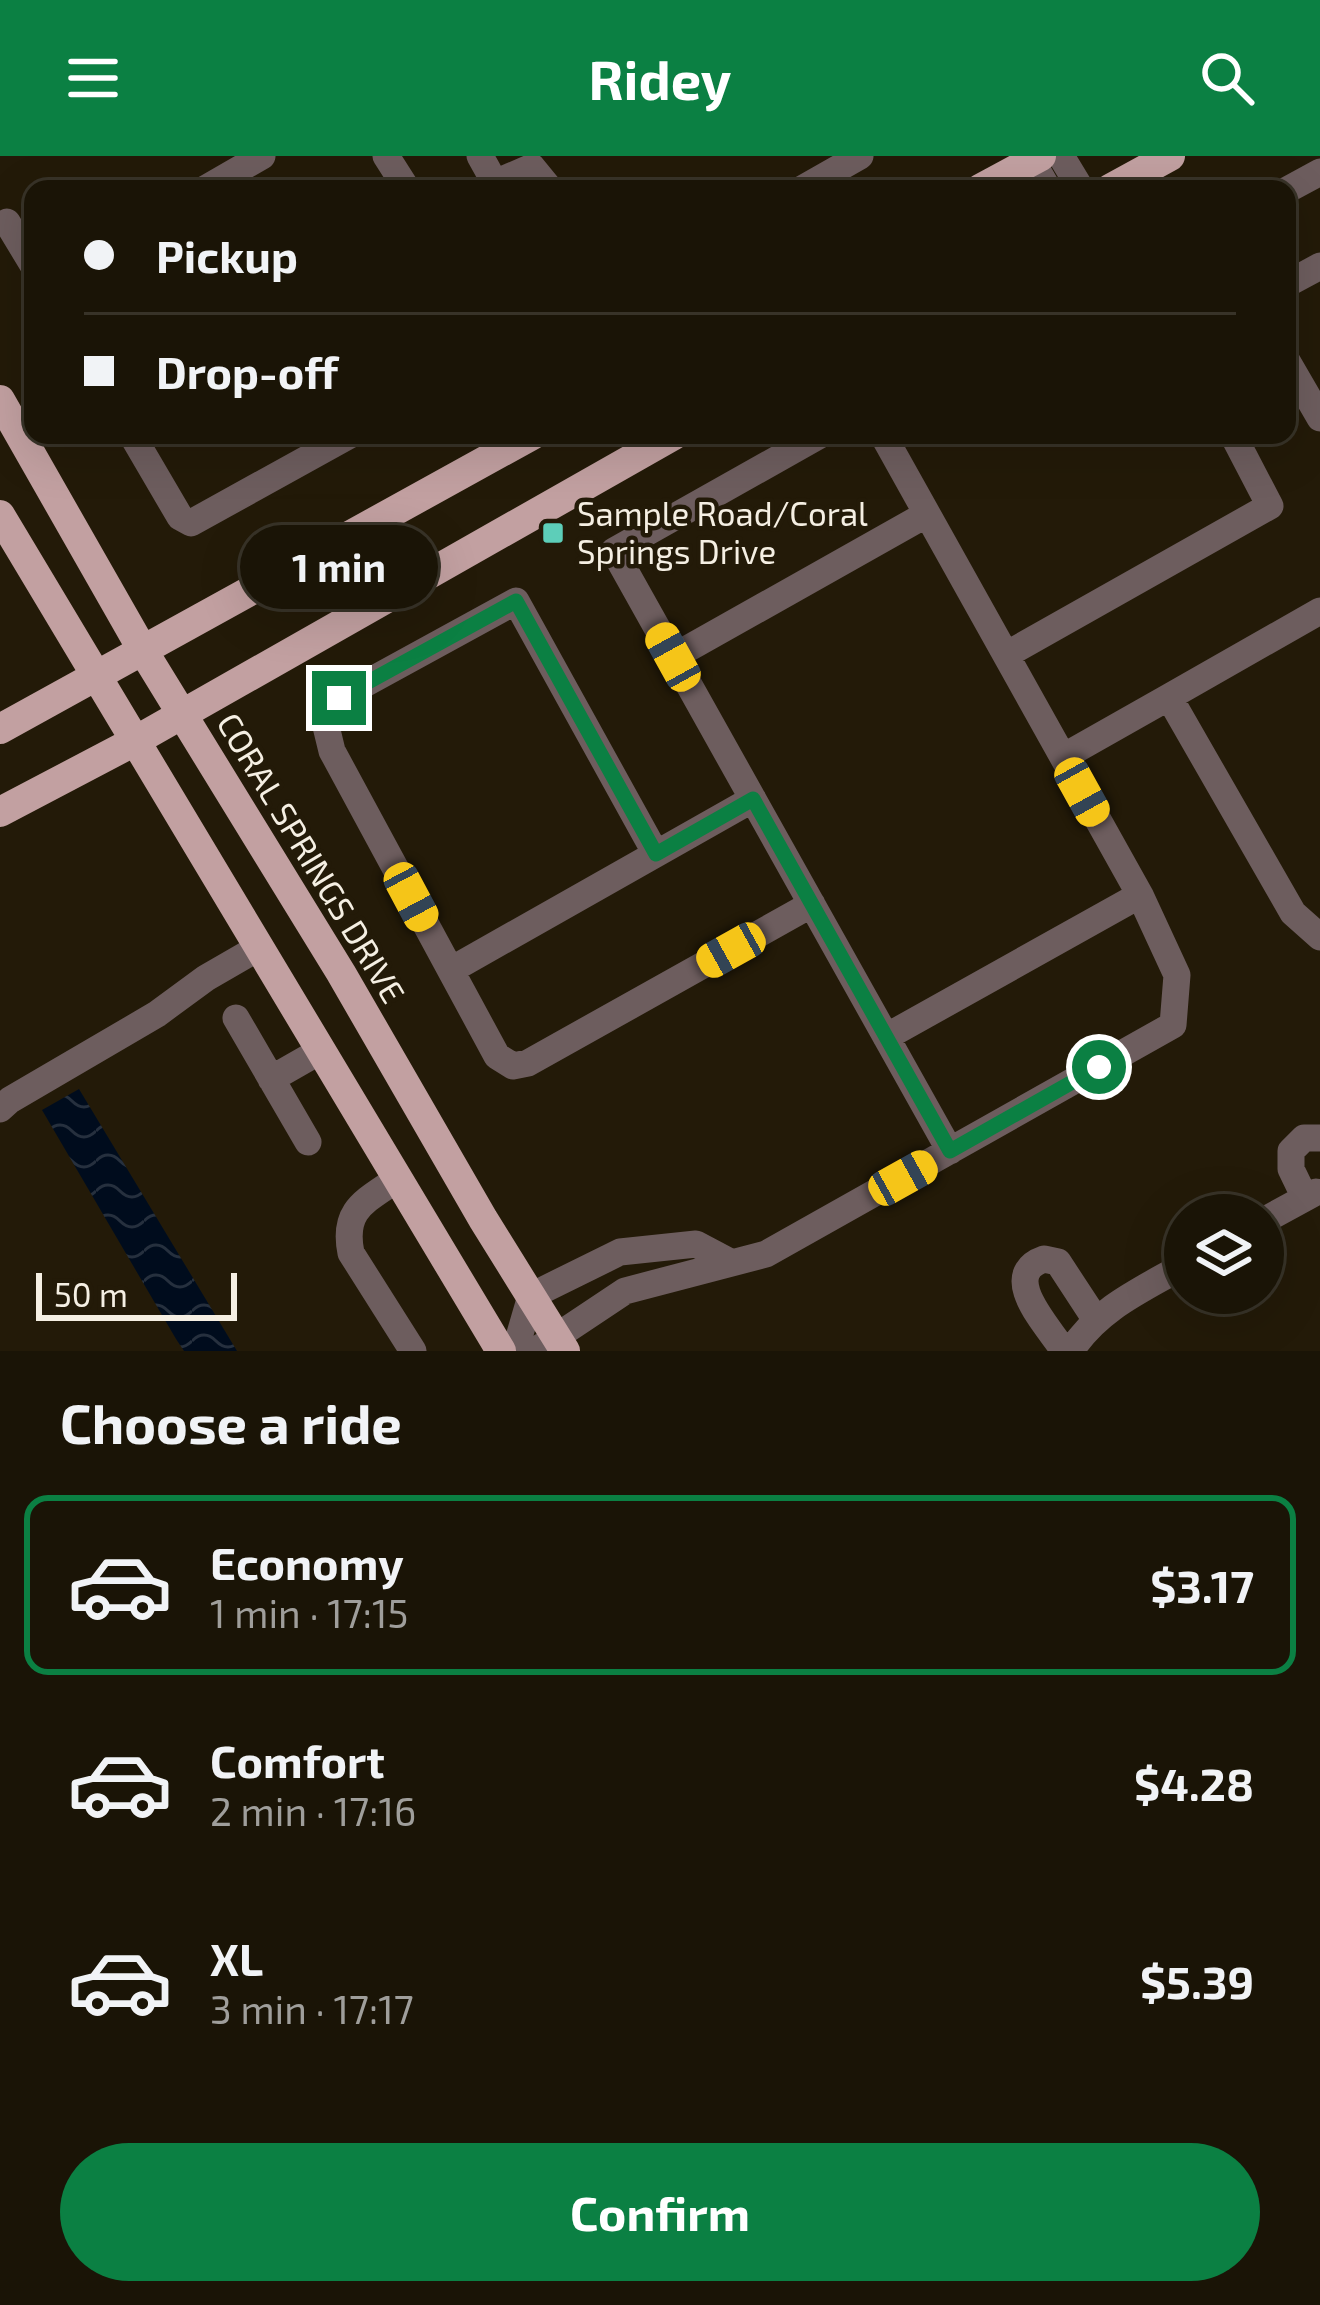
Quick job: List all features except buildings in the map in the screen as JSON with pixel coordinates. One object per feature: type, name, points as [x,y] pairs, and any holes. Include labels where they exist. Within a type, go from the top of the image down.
[{"type":"main road","points":[[1127,180],[1171,156]]},
{"type":"main road","points":[[997,180],[1041,157]]},
{"type":"main road","name":"CORAL SPRINGS DRIVE","points":[[0,400],[24,442]]},
{"type":"main road","name":"CORAL SPRINGS DRIVE","points":[[25,444],[142,649],[531,1296],[552,1346]]},
{"type":"main road","points":[[0,729],[516,444]]},
{"type":"main road","points":[[0,812],[658,444]]},
{"type":"main road","points":[[0,514],[501,1351]]},
{"type":"street","points":[[221,180],[262,156]]},
{"type":"street","points":[[818,180],[860,156]]},
{"type":"street","points":[[1041,157],[1070,180]]},
{"type":"street","points":[[503,180],[532,167],[543,180]]},
{"type":"street","points":[[8,222],[24,250]]},
{"type":"street","points":[[1296,377],[1320,418]]},
{"type":"street","points":[[138,444],[180,517],[191,523],[334,444]]},
{"type":"street","points":[[804,444],[614,550],[950,1151]]},
{"type":"street","points":[[552,1346],[626,1291],[766,1254],[1173,1025],[1177,975],[1140,895],[888,444]]},
{"type":"street","points":[[1006,655],[1270,506],[1238,444]]},
{"type":"street","points":[[673,657],[927,514]]},
{"type":"street","points":[[656,854],[516,601],[339,698],[323,718],[332,752],[497,1056],[513,1066],[529,1064],[812,904]]},
{"type":"street","points":[[1063,757],[1320,611]]},
{"type":"street","points":[[1169,697],[1293,914],[1320,937]]},
{"type":"street","points":[[451,970],[753,799]]},
{"type":"street","points":[[886,1037],[1140,895]]},
{"type":"street","points":[[0,1109],[258,948]]},
{"type":"street","points":[[236,1018],[308,1142]]},
{"type":"street","points":[[271,1079],[320,1051]]},
{"type":"street","points":[[1284,1209],[1312,1194],[1291,1168],[1291,1151],[1304,1138],[1320,1138]]},
{"type":"street","points":[[397,1178],[357,1207],[348,1239],[351,1253],[413,1351]]},
{"type":"street","points":[[515,1351],[531,1296],[620,1252],[696,1244],[730,1262]]},
{"type":"street","points":[[1096,1320],[1058,1262],[1044,1258],[1028,1266],[1025,1290],[1068,1351],[1096,1320],[1164,1277]]},
{"type":"water","points":[[79,1089],[237,1351],[184,1351],[176,1339],[42,1110]]},
{"type":"place","name":"Sample Road/Coral Springs Drive","points":[[553,533]]},
{"type":"route","points":[[339,698],[516,601],[656,854],[753,799],[950,1151],[1099,1067]]}]
